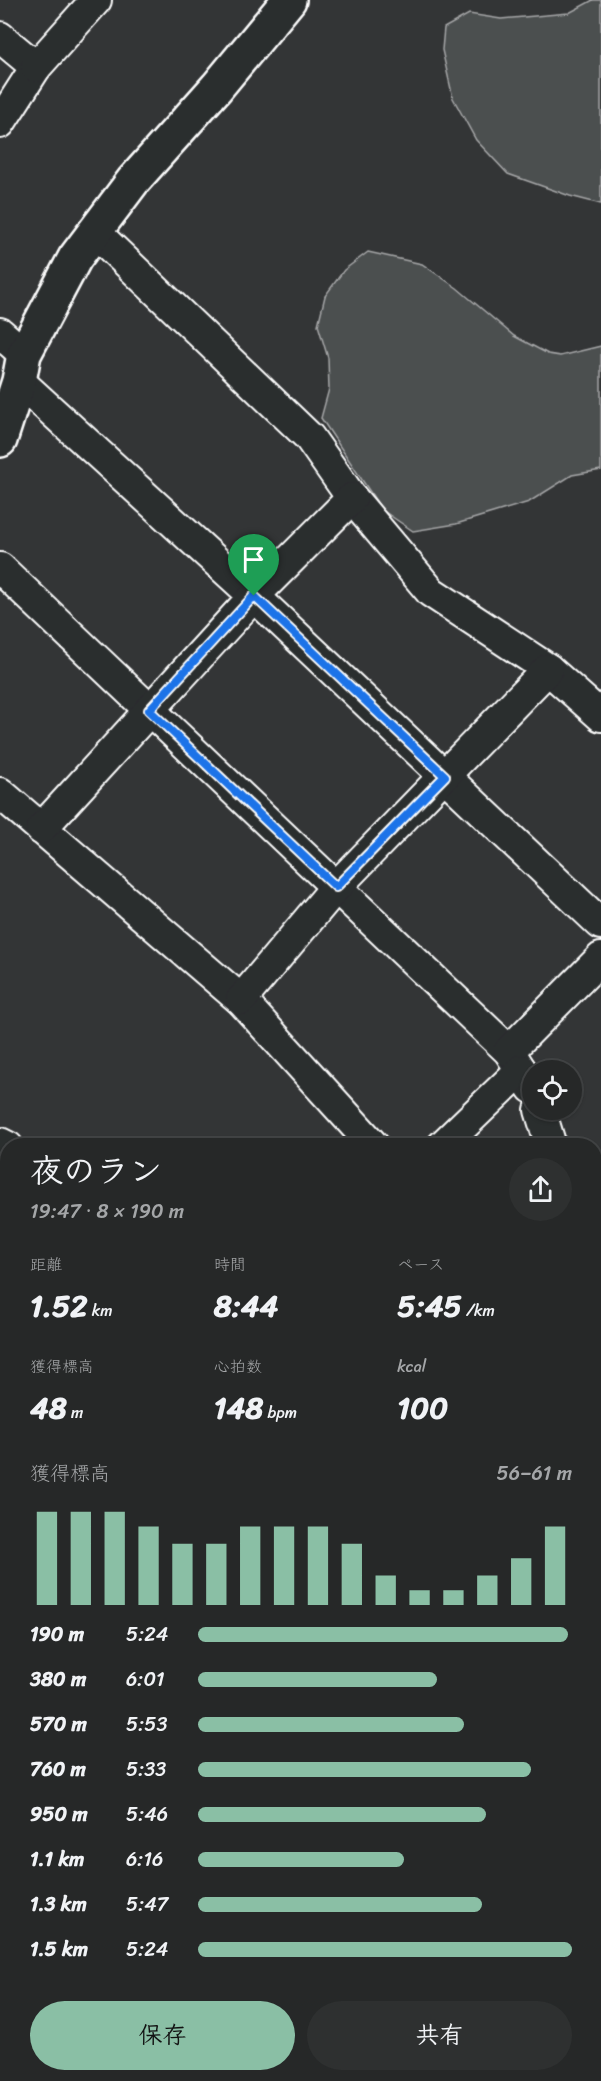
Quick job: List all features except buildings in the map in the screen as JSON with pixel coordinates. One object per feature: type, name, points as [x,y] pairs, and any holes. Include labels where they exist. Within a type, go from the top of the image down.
[{"type":"street","points":[[0,123],[36,67],[96,0]]},
{"type":"street","points":[[0,440],[14,356],[75,258],[133,181],[218,87],[288,0]]},
{"type":"street","points":[[0,37],[36,67]]},
{"type":"street","points":[[95,231],[309,437],[352,498],[431,592],[548,669],[601,716]]},
{"type":"street","points":[[14,356],[254,596],[601,924]]},
{"type":"street","points":[[41,829],[254,596],[352,498]]},
{"type":"street","points":[[0,567],[336,887],[521,1070]]},
{"type":"street","points":[[241,1000],[336,887],[548,669]]},
{"type":"street","points":[[0,793],[241,1000],[367,1138]]},
{"type":"street","points":[[450,1138],[521,1070],[601,958]]},
{"type":"street","points":[[543,1120],[549,1138]]},
{"type":"shaded area","points":[[593,0],[601,0],[601,204],[570,196],[508,174],[476,140],[453,98],[442,50],[444,28],[469,14],[501,19],[569,13]]},
{"type":"shaded area","points":[[368,252],[422,264],[457,288],[514,336],[548,354],[560,356],[601,346],[601,470],[572,475],[529,502],[456,524],[413,531],[382,510],[321,418],[329,389],[328,358],[318,325],[325,296],[344,270]]},
{"type":"route","points":[[254,596],[445,776],[336,887],[149,710],[254,596]]}]
